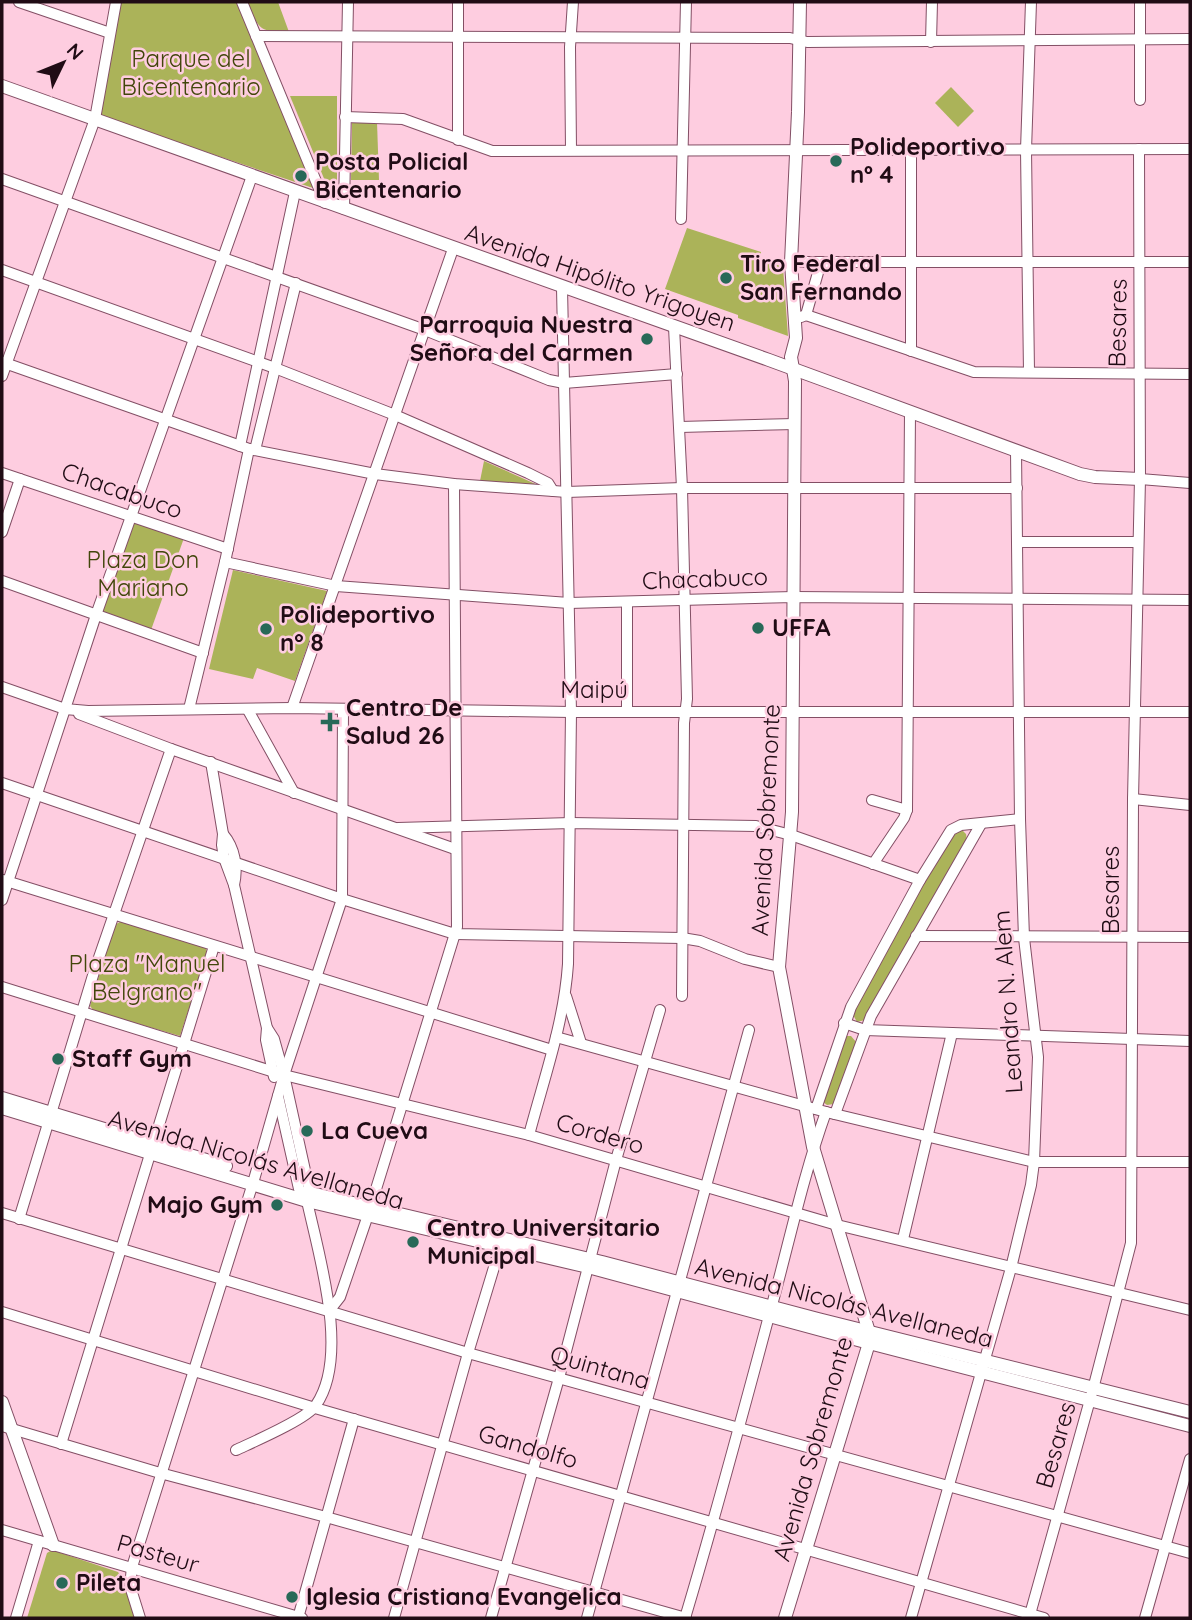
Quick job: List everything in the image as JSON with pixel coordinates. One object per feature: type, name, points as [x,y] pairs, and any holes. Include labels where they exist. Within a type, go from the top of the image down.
[{"type":"main road","name":"Avenida Sobremonte","points":[[785,1618],[869,1338],[813,1147],[820,1110],[779,967],[791,835],[794,711],[795,424],[791,357],[800,318],[791,262],[797,151],[800,2]]},
{"type":"main road","name":"Avenida Hipólito Yrigoyen","points":[[2,86],[1016,451],[1095,477],[1140,479]]},
{"type":"main road","name":"Avenida Nicolás Avellaneda","points":[[2,1098],[50,1118]]},
{"type":"main road","name":"Avenida Nicolás Avellaneda","points":[[2,1108],[50,1118],[254,1180],[369,1211],[589,1263],[1092,1395],[1188,1427]]},
{"type":"main road","name":"Avenida Nicolás Avellaneda","points":[[1092,1395],[1190,1412]]},
{"type":"main road","points":[[2,1402],[7,1428],[53,1545]]},
{"type":"street","points":[[19,2],[110,33]]},
{"type":"street","points":[[2,376],[4,362],[95,120],[116,2]]},
{"type":"street","points":[[242,2],[325,203]]},
{"type":"street","points":[[344,209],[348,2]]},
{"type":"street","points":[[458,2],[458,139]]},
{"type":"street","points":[[571,150],[573,2]]},
{"type":"street","points":[[681,219],[686,2]]},
{"type":"street","points":[[931,42],[932,2]]},
{"type":"street","points":[[1029,372],[1026,150],[1031,2]]},
{"type":"street","points":[[1140,2],[1140,100]]},
{"type":"street","points":[[256,36],[799,39],[807,42],[1190,39]]},
{"type":"street","points":[[345,117],[403,119],[492,151],[1190,149]]},
{"type":"street","name":"Besares","points":[[1030,1616],[1131,1243],[1133,799],[1140,479],[1139,149]]},
{"type":"street","points":[[911,151],[911,351]]},
{"type":"street","points":[[2,900],[5,881],[96,615],[252,176]]},
{"type":"street","points":[[2,179],[425,330],[549,380],[564,383],[677,374]]},
{"type":"street","points":[[190,709],[228,550],[248,448],[260,363],[298,193]]},
{"type":"street","points":[[292,708],[453,249]]},
{"type":"street","points":[[791,262],[1190,262]]},
{"type":"street","points":[[821,262],[800,318],[964,370],[1190,374]]},
{"type":"street","points":[[2,270],[275,368],[395,415],[528,473],[548,483],[553,491]]},
{"type":"street","points":[[248,448],[275,368],[296,283]]},
{"type":"street","points":[[529,1135],[565,995],[568,936],[571,712],[562,288]]},
{"type":"street","points":[[674,327],[680,427],[688,699],[685,712],[682,996]]},
{"type":"street","points":[[4,362],[248,448],[375,474],[454,484],[568,492],[682,488],[1017,488]]},
{"type":"street","points":[[873,864],[907,810],[910,412]]},
{"type":"street","points":[[680,427],[795,424]]},
{"type":"street","name":"Leandro N. Alem","points":[[911,1618],[1011,1268],[1034,1162],[1037,1036],[1024,938],[1016,451]]},
{"type":"street","name":"Chacabuco","points":[[2,473],[228,550]]},
{"type":"street","points":[[2,533],[20,479]]},
{"type":"street","name":"Avenida Hipólito Yrigoyen","points":[[1140,479],[1190,483]]},
{"type":"street","points":[[329,1311],[340,1297],[369,1211],[455,934],[454,484]]},
{"type":"street","points":[[1019,542],[1138,542]]},
{"type":"street","name":"Chacabuco","points":[[225,562],[336,586],[569,603],[794,597],[1190,600]]},
{"type":"street","points":[[2,581],[203,653]]},
{"type":"street","points":[[627,602],[627,711]]},
{"type":"street","name":"Maipú","points":[[2,687],[65,709],[88,711],[292,708],[571,712],[1190,712]]},
{"type":"street","points":[[65,709],[456,849]]},
{"type":"street","points":[[140,1618],[130,1586],[132,1567],[254,1180],[278,1095],[279,1073],[316,977],[342,899],[344,709]]},
{"type":"street","points":[[248,710],[294,793]]},
{"type":"street","points":[[19,1219],[113,915],[171,749]]},
{"type":"street","points":[[211,762],[223,834],[230,843],[230,860],[237,873],[234,885],[250,957],[267,1028],[274,1039],[329,1311],[332,1364],[329,1379],[315,1408],[236,1450]]},
{"type":"street","points":[[2,783],[342,899],[455,934],[682,938],[700,941],[745,959],[779,967]]},
{"type":"street","points":[[1133,799],[1190,806]]},
{"type":"street","points":[[872,800],[907,810]]},
{"type":"street","points":[[7,1428],[685,1618],[771,1312],[844,1023],[920,880],[951,830],[962,825],[1020,819]]},
{"type":"street","points":[[398,828],[571,823],[757,826],[791,835],[920,880]]},
{"type":"street","points":[[820,1110],[981,824]]},
{"type":"street","points":[[962,825],[968,831],[970,840]]},
{"type":"street","points":[[5,881],[552,1050]]},
{"type":"street","points":[[916,936],[1190,937]]},
{"type":"street","points":[[61,1444],[214,946]]},
{"type":"street","name":"Cordero","points":[[2,987],[279,1073],[529,1135],[837,1225],[1190,1310]]},
{"type":"street","points":[[565,995],[581,1043]]},
{"type":"street","points":[[491,1618],[559,1378],[616,1160],[660,1010]]},
{"type":"street","points":[[844,1023],[865,1030],[1190,1041]]},
{"type":"street","points":[[587,1618],[749,1030]]},
{"type":"street","points":[[903,1239],[952,1033]]},
{"type":"street","points":[[556,1037],[820,1110],[1034,1162],[1190,1162]]},
{"type":"street","points":[[278,1095],[305,1194]]},
{"type":"street","name":"Quintana","points":[[2,1213],[468,1353],[1190,1553]]},
{"type":"street","points":[[394,1618],[501,1242]]},
{"type":"street","name":"Gandolfo","points":[[2,1312],[315,1408],[1044,1618]]},
{"type":"street","points":[[299,1618],[354,1419]]},
{"type":"street","points":[[1145,1618],[1190,1459]]},
{"type":"street","name":"Pasteur","points":[[2,1530],[299,1618]]},
{"type":"street","points":[[16,1618],[39,1541]]},
{"type":"green space","name":"Parque del Bicentenario","points":[[120,2],[237,2],[313,188],[99,116]]},
{"type":"green space","points":[[247,2],[278,2],[289,32],[265,30],[257,23]]},
{"type":"green space","points":[[951,87],[974,111],[958,127],[935,103]]},
{"type":"green space","points":[[290,96],[337,96],[337,191],[334,195],[330,193]]},
{"type":"green space","points":[[352,122],[377,122],[379,180],[351,180]]},
{"type":"green space","name":"Tiro Federal San Fernando","points":[[687,228],[761,252],[760,259],[783,267],[788,336],[665,289]]},
{"type":"green space","points":[[484,461],[540,486],[480,481]]},
{"type":"green space","name":"Plaza Don Mariano","points":[[137,522],[184,538],[151,630],[102,612]]},
{"type":"green space","name":"Polideportivo n° 8","points":[[233,570],[327,591],[295,681],[257,668],[253,679],[209,669]]},
{"type":"green space","points":[[962,830],[967,840],[865,1020],[857,1022],[852,1013],[952,832]]},
{"type":"green space","name":"Plaza \"Manuel Belgrano\"","points":[[122,921],[206,948],[207,953],[180,1036],[94,1011],[90,1006],[114,925]]},
{"type":"green space","points":[[845,1036],[851,1036],[857,1043],[834,1104],[827,1105],[823,1102]]},
{"type":"green space","points":[[52,1550],[118,1572],[123,1579],[135,1618],[27,1618],[47,1553]]},
{"type":"place","name":"Polideportivo nº 4","points":[[836,161]]},
{"type":"place","name":"Posta Policial Bicentenario","points":[[301,176]]},
{"type":"place","name":"Tiro Federal San Fernando","points":[[726,278]]},
{"type":"place","name":"Parroquia Nuestra Señora del Carmen","points":[[647,339]]},
{"type":"place","name":"UFFA","points":[[758,628]]},
{"type":"place","name":"Polideportivo n° 8","points":[[266,629]]},
{"type":"place","name":"Centro De Salud 26","points":[[330,722]]},
{"type":"place","name":"Staff Gym","points":[[58,1059]]},
{"type":"place","name":"La Cueva","points":[[307,1131]]},
{"type":"place","name":"Majo Gym","points":[[277,1205]]},
{"type":"place","name":"Centro Universitario Municipal","points":[[413,1242]]},
{"type":"place","name":"Pileta","points":[[62,1583]]},
{"type":"place","name":"Iglesia Cristiana Evangelica","points":[[292,1597]]}]
